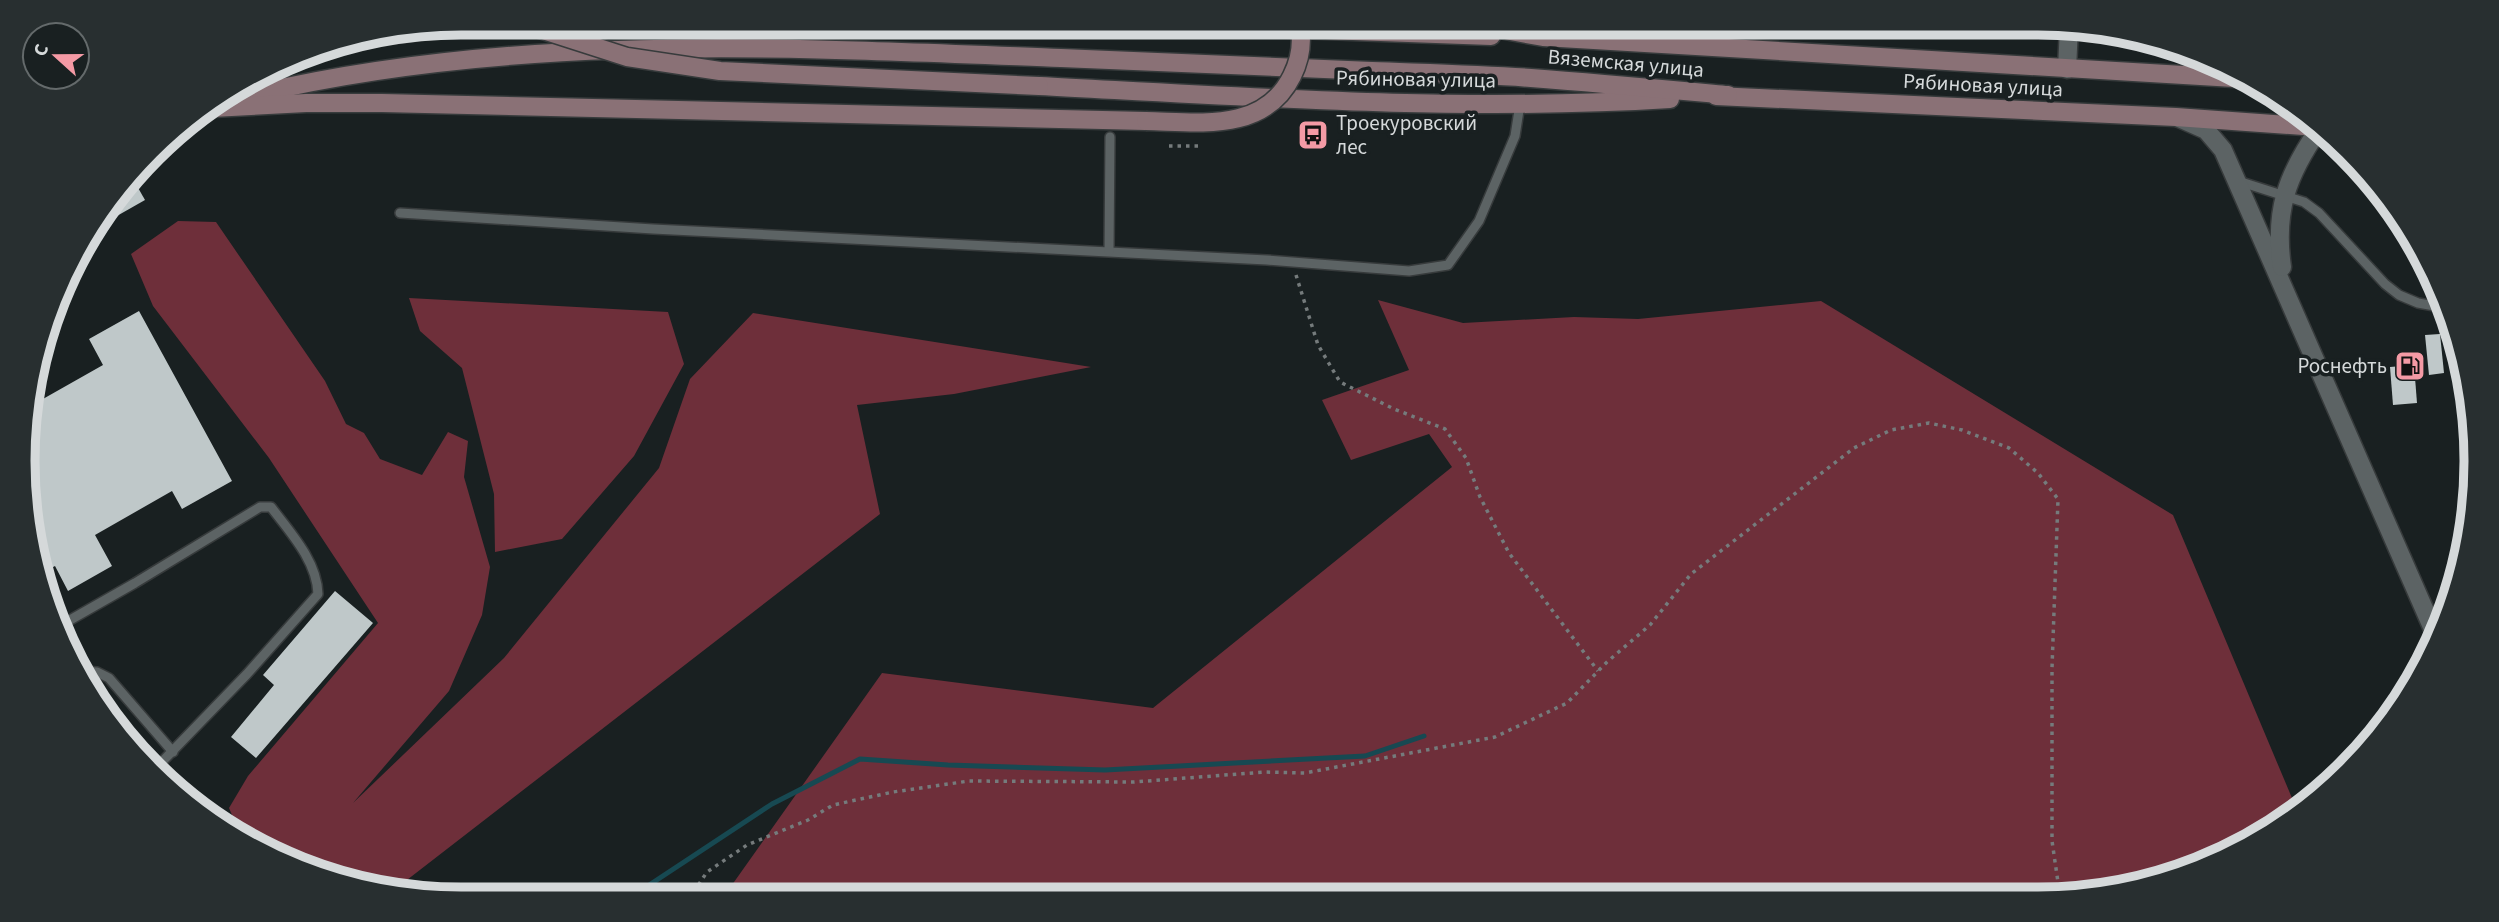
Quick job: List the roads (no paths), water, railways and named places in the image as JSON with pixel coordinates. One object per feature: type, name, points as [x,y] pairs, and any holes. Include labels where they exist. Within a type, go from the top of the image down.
[{"type":"main road","name":"Рябиновая улица","points":[[558,35],[627,57],[720,71],[1315,100],[1578,105],[1728,95],[2176,117],[2302,127]]},
{"type":"main road","points":[[223,107],[306,103],[382,103],[1215,123],[1243,119],[1268,106],[1288,85],[1298,58],[1300,35]]},
{"type":"main road","name":"Рябиновая улица","points":[[1609,35],[2067,69],[2223,77]]},
{"type":"main road","name":"Вяземская улица","points":[[238,98],[289,85],[392,69],[564,50],[614,49],[934,53],[1528,78],[1728,95]]},
{"type":"street","points":[[2067,69],[2069,36]]},
{"type":"street","points":[[2176,117],[2206,130],[2215,138],[2291,301],[2431,625]]},
{"type":"street","points":[[2291,301],[2280,252],[2281,209],[2284,195],[2313,136]]},
{"type":"lane","points":[[400,213],[640,228],[1109,251],[1409,271],[1448,265],[1479,221],[1515,136],[1520,104]]},
{"type":"lane","points":[[1109,251],[1110,137]]},
{"type":"lane","points":[[2236,180],[2304,202],[2319,213],[2385,284],[2399,295],[2435,306]]},
{"type":"lane","points":[[66,622],[260,507],[271,506],[304,551],[318,583],[318,594],[247,674],[161,763]]},
{"type":"lane","points":[[91,672],[109,678],[173,752]]},
{"type":"waterway","points":[[646,887],[772,804],[860,759],[1105,770],[1365,756],[1424,736]]},
{"type":"place","name":"Троекуровский лес","points":[[1313,135]]},
{"type":"place","name":"Роснефть","points":[[2410,366]]}]
